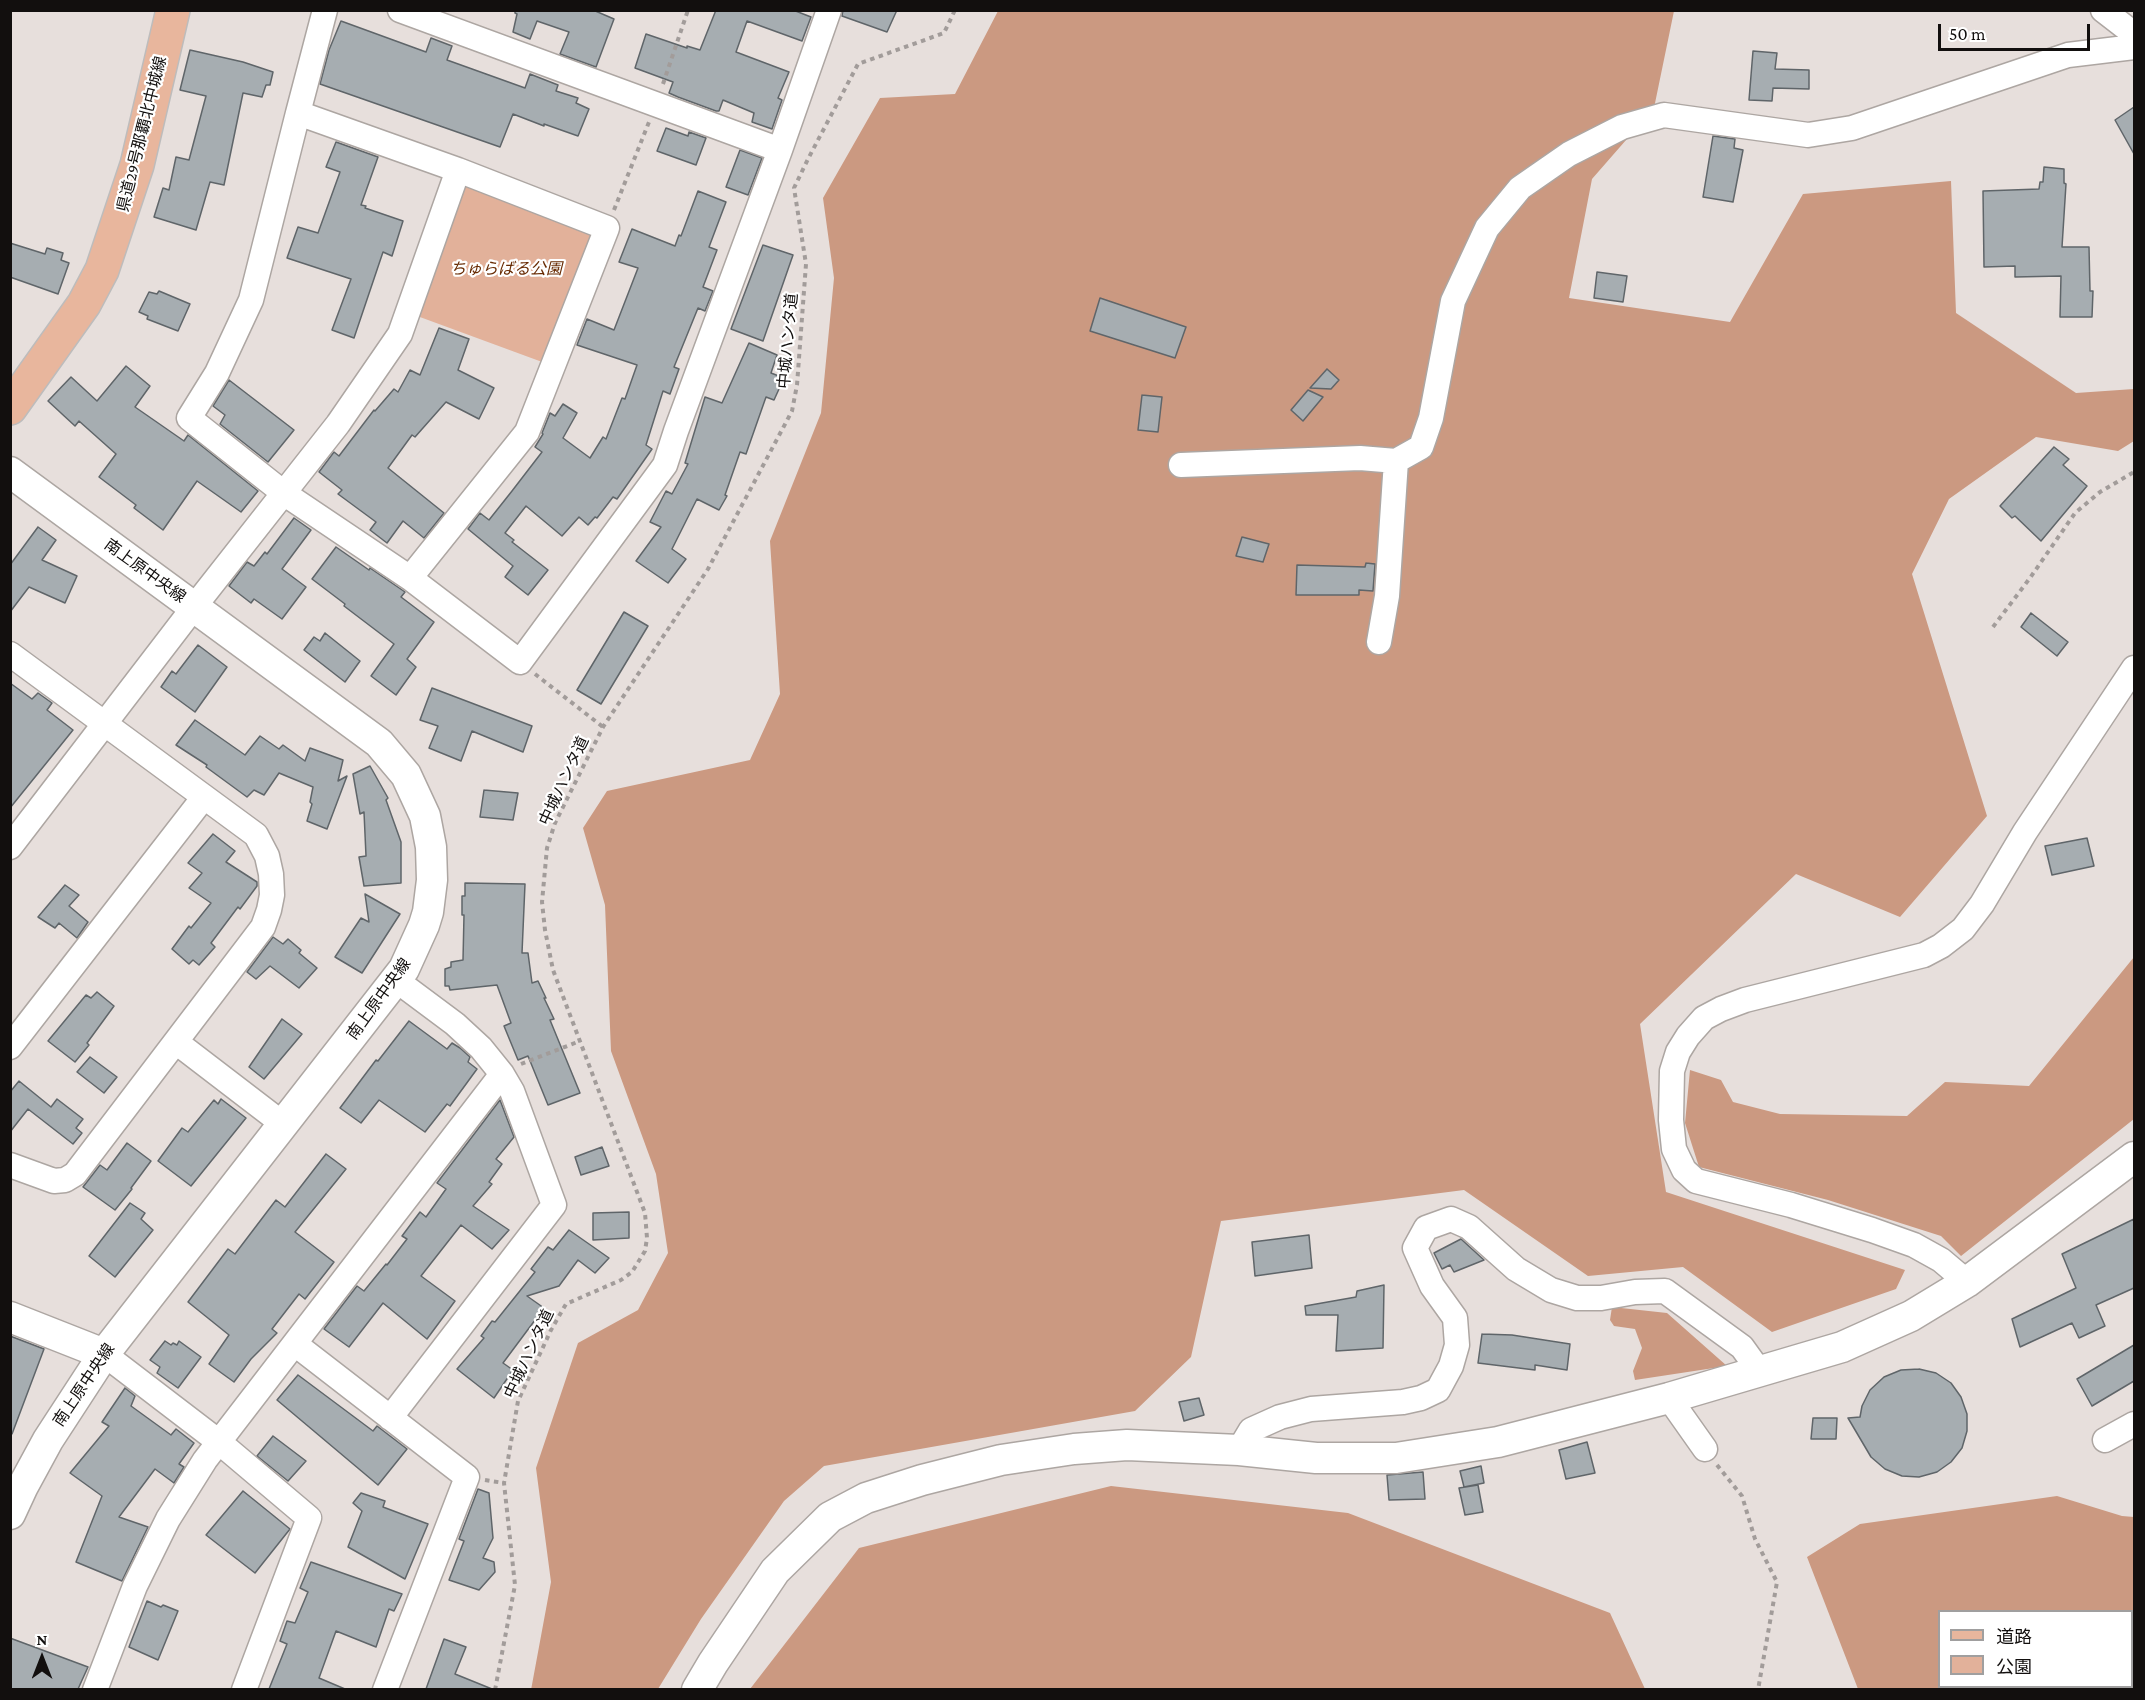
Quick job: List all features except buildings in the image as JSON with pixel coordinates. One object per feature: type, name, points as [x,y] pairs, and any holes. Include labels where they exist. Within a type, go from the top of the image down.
[{"type":"main road","name":"県道29号那覇北中城線","points":[[10,408],[84,304],[102,270],[137,165],[173,10]]},
{"type":"street","points":[[325,10],[251,300],[217,373],[189,418],[285,494],[410,578],[520,663],[665,465],[829,10]]},
{"type":"street","points":[[400,10],[780,150]]},
{"type":"street","points":[[2103,10],[2134,34]]},
{"type":"street","points":[[1181,465],[1360,458],[1395,460],[1422,447],[1431,418],[1453,302],[1487,228],[1520,188],[1569,154],[1622,127],[1664,115],[1808,135],[1852,128],[2068,55],[2134,47]]},
{"type":"street","points":[[297,113],[458,170],[607,228],[527,432],[410,578]]},
{"type":"street","points":[[10,847],[194,607],[285,494],[338,424],[400,334],[458,170]]},
{"type":"street","points":[[1379,642],[1387,596],[1395,460]]},
{"type":"street","name":"南上原中央線","points":[[10,472],[379,743],[406,775],[417,797],[429,831],[432,880],[428,912],[419,939],[404,969],[104,1354],[48,1440],[10,1514]]},
{"type":"street","points":[[10,654],[256,835],[267,856],[272,895],[263,927],[75,1174],[65,1180],[54,1181],[10,1165]]},
{"type":"street","points":[[1967,1282],[1941,1260],[1914,1245],[1791,1205],[1696,1181],[1684,1170],[1674,1149],[1671,1120],[1672,1071],[1678,1052],[1704,1018],[1745,1000],[1924,955],[1941,946],[1963,929],[1982,904],[2025,832],[2134,668]]},
{"type":"street","points":[[10,1047],[204,797]]},
{"type":"street","points":[[390,1418],[554,1205],[512,1091],[502,1074],[455,1023],[396,980]]},
{"type":"street","points":[[176,1042],[283,1124]]},
{"type":"street","points":[[95,1689],[135,1586],[163,1528],[205,1460],[502,1074]]},
{"type":"street","points":[[697,1689],[775,1571],[830,1517],[866,1498],[922,1480],[1000,1460],[1074,1449],[1127,1446],[1239,1450],[1316,1458],[1396,1458],[1498,1442],[1669,1398],[1842,1347],[1911,1316],[1967,1282],[2134,1157]]},
{"type":"street","points":[[1239,1450],[1251,1430],[1280,1417],[1311,1409],[1403,1402],[1421,1398],[1438,1390],[1451,1366],[1456,1345],[1455,1318],[1432,1286],[1414,1248],[1426,1228],[1451,1220],[1469,1227],[1516,1269],[1551,1290],[1577,1298],[1601,1298],[1635,1292],[1665,1291],[1742,1347],[1760,1372]]},
{"type":"street","points":[[10,1317],[104,1354],[219,1442],[309,1518],[244,1689]]},
{"type":"street","points":[[295,1344],[467,1477],[385,1689]]},
{"type":"street","points":[[1669,1398],[1705,1449]]},
{"type":"street","points":[[2105,1440],[2134,1424]]},
{"type":"path","points":[[607,228],[655,105],[688,10]]},
{"type":"path","name":"中城ハンタ道","points":[[495,1689],[515,1585],[504,1483],[518,1401],[550,1330],[566,1304],[621,1280],[632,1272],[645,1251],[647,1238],[645,1213],[551,960],[542,902],[547,848],[555,823],[603,727],[708,569],[792,411],[797,385],[806,264],[794,188],[808,159],[858,64],[944,33],[956,10]]},
{"type":"path","points":[[1993,627],[2075,513],[2100,492],[2134,472]]},
{"type":"path","points":[[520,663],[603,727]]},
{"type":"path","points":[[502,1074],[511,1067],[580,1041]]},
{"type":"path","points":[[1705,1449],[1742,1496],[1755,1539],[1777,1582],[1758,1689]]},
{"type":"green space","name":"ちゅらばる公園","points":[[458,170],[607,228],[553,366],[409,313]]},
{"type":"shaded area","points":[[998,11],[1674,11],[1654,108],[1592,179],[1569,298],[1730,322],[1803,194],[1951,181],[1956,313],[2076,393],[2134,389],[2134,441],[2118,451],[2036,437],[1949,499],[1912,574],[1987,816],[1900,917],[1796,874],[1640,1024],[1666,1192],[1905,1270],[1896,1289],[1772,1332],[1683,1267],[1588,1276],[1464,1190],[1221,1221],[1191,1357],[1135,1411],[824,1466],[784,1501],[701,1619],[658,1689],[531,1690],[551,1582],[536,1468],[578,1343],[638,1310],[668,1253],[656,1174],[611,1051],[605,905],[583,828],[607,791],[750,760],[780,694],[770,541],[821,413],[834,278],[823,198],[880,98],[955,94]]},
{"type":"shaded area","points":[[2134,957],[2134,1119],[1961,1256],[1941,1236],[1828,1200],[1699,1167],[1685,1123],[1690,1070],[1721,1080],[1733,1102],[1780,1114],[1907,1116],[1945,1082],[2029,1086]]},
{"type":"shaded area","points":[[1612,1307],[1667,1313],[1727,1366],[1635,1380],[1633,1371],[1642,1348],[1635,1329],[1614,1326],[1610,1320]]},
{"type":"shaded area","points":[[1111,1486],[1348,1513],[1610,1613],[1645,1689],[750,1689],[859,1548]]},
{"type":"shaded area","points":[[2057,1496],[2122,1516],[2134,1517],[2134,1689],[1858,1689],[1807,1557],[1860,1524]]}]
